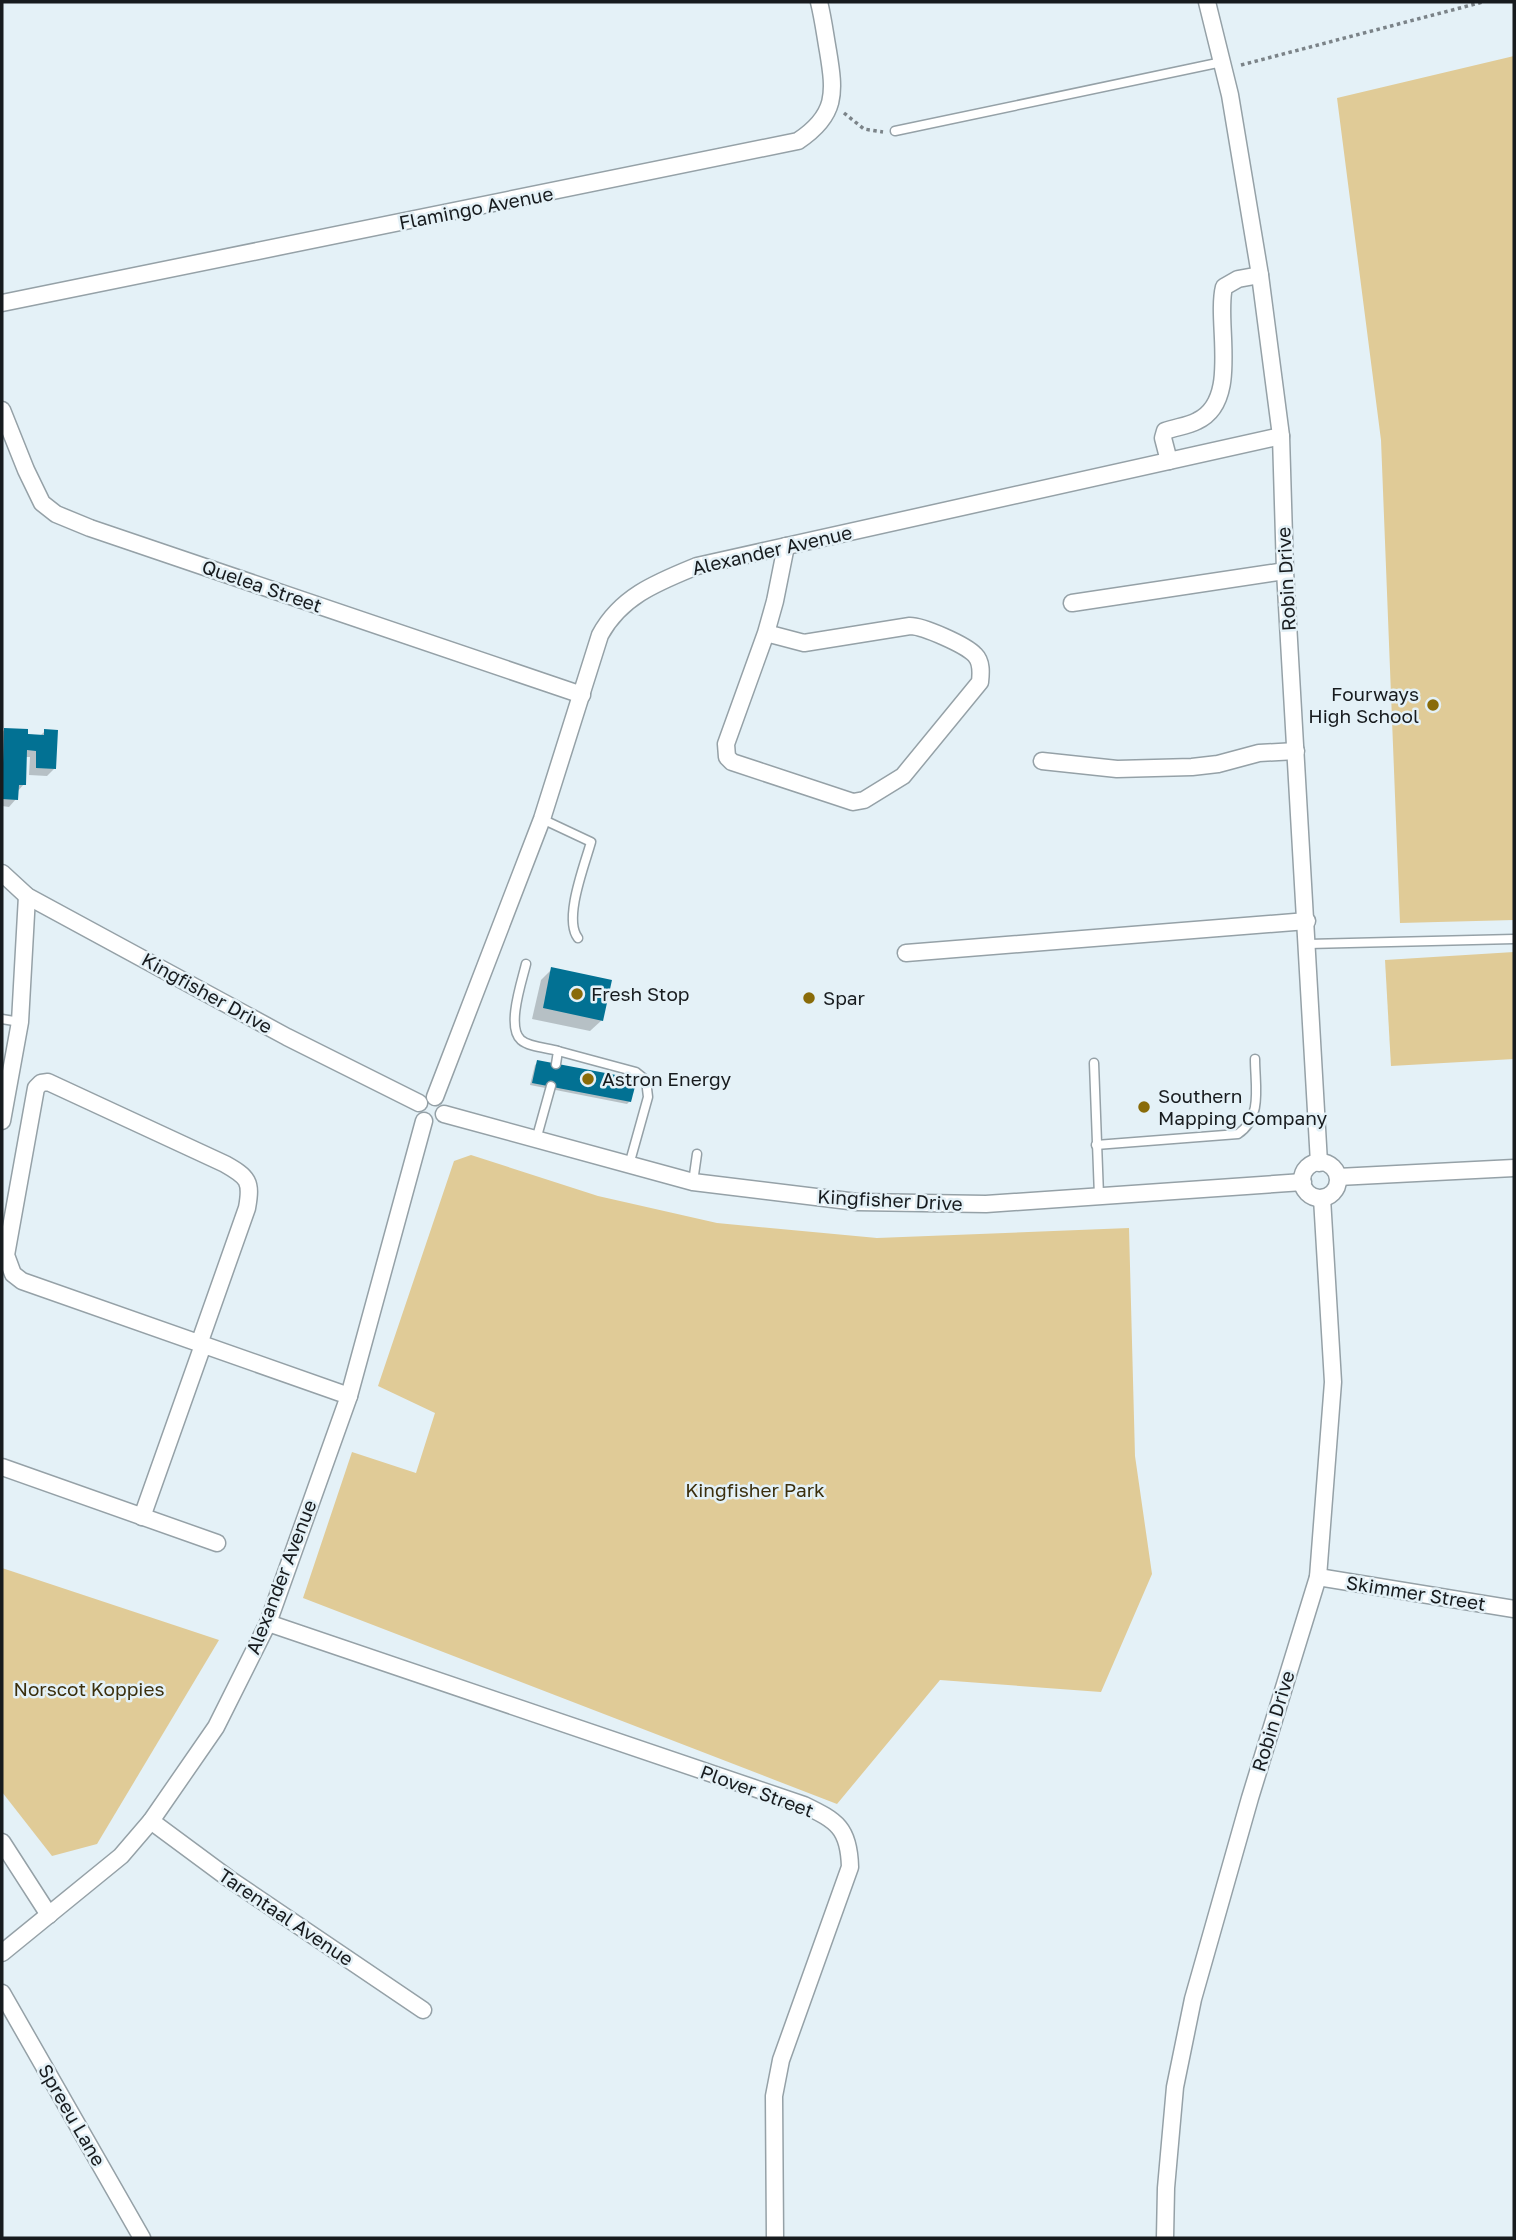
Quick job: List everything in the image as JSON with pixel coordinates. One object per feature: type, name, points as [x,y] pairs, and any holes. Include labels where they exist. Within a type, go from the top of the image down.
[{"type":"street","points":[[819,2],[833,80],[832,102]]},
{"type":"street","name":"Robin Drive","points":[[1207,2],[1230,95],[1260,275],[1281,436],[1285,571],[1319,1163]]},
{"type":"street","name":"Flamingo Avenue","points":[[2,303],[798,142],[823,121],[832,102]]},
{"type":"street","points":[[1168,461],[1163,438],[1166,431],[1196,422],[1209,414],[1219,393],[1225,369],[1221,301],[1224,286],[1238,279],[1260,275]]},
{"type":"street","name":"Quelea Street","points":[[2,410],[37,495],[42,503],[56,514],[90,528],[582,695]]},
{"type":"street","name":"Alexander Avenue","points":[[435,1097],[542,819],[600,635],[609,619],[631,598],[652,585],[697,566],[1281,436]]},
{"type":"street","points":[[766,633],[804,643],[902,627],[925,628],[974,654],[980,664],[980,682],[903,776],[864,800],[853,802],[732,762],[727,757],[726,744],[766,633],[786,546]]},
{"type":"street","points":[[1072,603],[1285,571]]},
{"type":"street","points":[[1042,761],[1117,769],[1192,767],[1218,764],[1259,753],[1296,751]]},
{"type":"street","name":"Kingfisher Drive","points":[[2,873],[27,896],[287,1037],[419,1103]]},
{"type":"street","points":[[2,1121],[20,1022],[27,896]]},
{"type":"street","points":[[906,953],[1307,921]]},
{"type":"street","points":[[142,1517],[201,1344],[247,1208],[250,1190],[244,1174],[48,1082],[41,1083],[36,1088],[6,1255],[13,1274],[22,1281],[201,1344],[349,1396]]},
{"type":"street","points":[[425,1097],[435,1097],[443,1103],[444,1114],[437,1122],[424,1121],[418,1113],[419,1103],[425,1097]]},
{"type":"street","name":"Kingfisher Drive","points":[[444,1114],[693,1182],[857,1202],[986,1205],[1303,1182]]},
{"type":"street","name":"Alexander Avenue","points":[[2,1953],[121,1856],[151,1821],[216,1727],[268,1623],[349,1396],[424,1121]]},
{"type":"street","points":[[1319,1163],[1331,1166],[1338,1177],[1335,1191],[1322,1198],[1308,1193],[1303,1182],[1308,1167],[1319,1163]]},
{"type":"street","points":[[1338,1177],[1514,1168]]},
{"type":"street","name":"Robin Drive","points":[[1165,2238],[1166,2188],[1175,2087],[1194,1999],[1250,1798],[1318,1577],[1333,1382],[1322,1198]]},
{"type":"street","points":[[2,1467],[217,1543]]},
{"type":"street","name":"Skimmer Street","points":[[1318,1577],[1514,1609]]},
{"type":"street","name":"Plover Street","points":[[268,1623],[804,1805],[828,1817],[846,1836],[850,1867],[781,2060],[775,2096],[775,2238]]},
{"type":"street","name":"Tarentaal Avenue","points":[[151,1821],[229,1878],[423,2010]]},
{"type":"street","points":[[2,1842],[49,1915]]},
{"type":"street","name":"Spreeu Lane","points":[[2,1993],[142,2238]]},
{"type":"lane","points":[[895,131],[1223,65]]},
{"type":"lane","points":[[542,819],[591,842],[573,914],[572,928],[578,938]]},
{"type":"lane","points":[[1308,944],[1514,939]]},
{"type":"lane","points":[[526,964],[514,1020],[516,1033],[522,1041],[636,1072],[646,1080],[648,1097],[629,1165]]},
{"type":"lane","points":[[2,1019],[20,1022]]},
{"type":"lane","points":[[556,1063],[558,1051]]},
{"type":"lane","points":[[1096,1145],[1238,1134],[1251,1119],[1256,1108],[1255,1059]]},
{"type":"lane","points":[[1094,1063],[1099,1197]]},
{"type":"lane","points":[[537,1140],[551,1086]]},
{"type":"lane","points":[[693,1182],[697,1154]]},
{"type":"path","points":[[1223,65],[1483,2]]},
{"type":"path","points":[[832,102],[864,129],[895,131]]},
{"type":"green space","name":"Fourways High School","points":[[1514,56],[1514,920],[1400,923],[1381,440],[1337,98]]},
{"type":"green space","points":[[1514,952],[1514,1059],[1391,1066],[1385,960]]},
{"type":"green space","name":"Kingfisher Park","points":[[471,1155],[598,1196],[717,1223],[877,1238],[1129,1228],[1135,1456],[1152,1574],[1101,1692],[940,1680],[837,1804],[303,1598],[352,1452],[416,1473],[435,1413],[378,1386],[454,1161]]},
{"type":"green space","name":"Norscot Koppies","points":[[2,1568],[219,1640],[97,1844],[52,1856],[2,1792]]},
{"type":"building","points":[[4,728],[28,729],[28,734],[44,735],[44,729],[58,730],[56,769],[36,768],[36,751],[27,750],[26,785],[19,785],[18,800],[2,799]]},
{"type":"building","name":"Fresh Stop","points":[[551,967],[612,980],[603,1021],[543,1008]]},
{"type":"building","points":[[537,1060],[637,1079],[631,1102],[532,1083]]},
{"type":"place","name":"Fourways High School","points":[[1433,705]]},
{"type":"place","name":"Fresh Stop","points":[[577,994]]},
{"type":"place","name":"Spar","points":[[809,998]]},
{"type":"place","name":"Astron Energy","points":[[588,1079]]},
{"type":"place","name":"Southern Mapping Company","points":[[1144,1107]]}]
